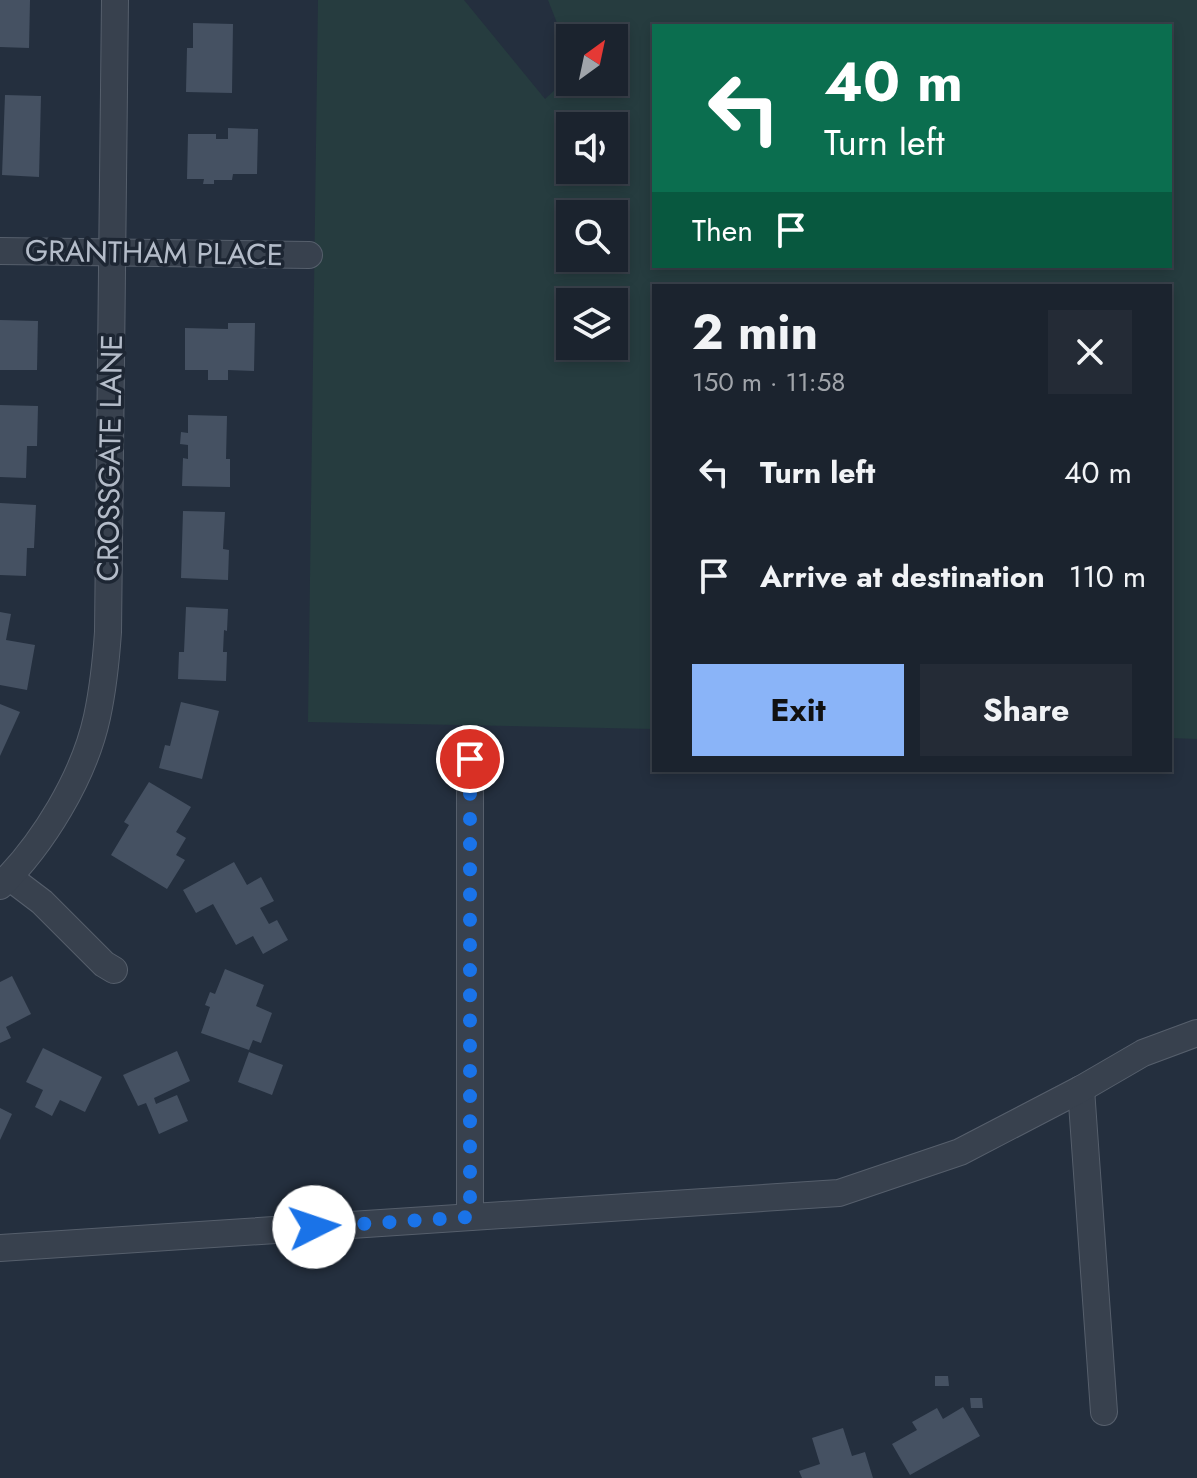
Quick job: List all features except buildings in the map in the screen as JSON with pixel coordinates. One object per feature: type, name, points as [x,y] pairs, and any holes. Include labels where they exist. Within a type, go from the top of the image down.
[{"type":"street","name":"CROSSGATE LANE","points":[[4,882],[30,855],[79,772],[97,720],[105,673],[115,0]]},
{"type":"street","name":"GRANTHAM PLACE","points":[[0,251],[309,255]]},
{"type":"street","points":[[470,759],[470,1217]]},
{"type":"street","points":[[4,882],[42,902],[104,964],[114,970]]},
{"type":"street","points":[[0,1248],[839,1193],[960,1152],[1143,1053],[1197,1033]]},
{"type":"street","points":[[1081,1089],[1104,1412]]},
{"type":"green space","points":[[318,0],[464,0],[545,99],[556,89],[556,96],[628,96],[628,24],[557,24],[548,0],[1197,0],[1197,739],[1172,738],[1172,284],[652,284],[652,729],[308,722]]},
{"type":"route","points":[[314,1227],[470,1217],[470,759]]}]
